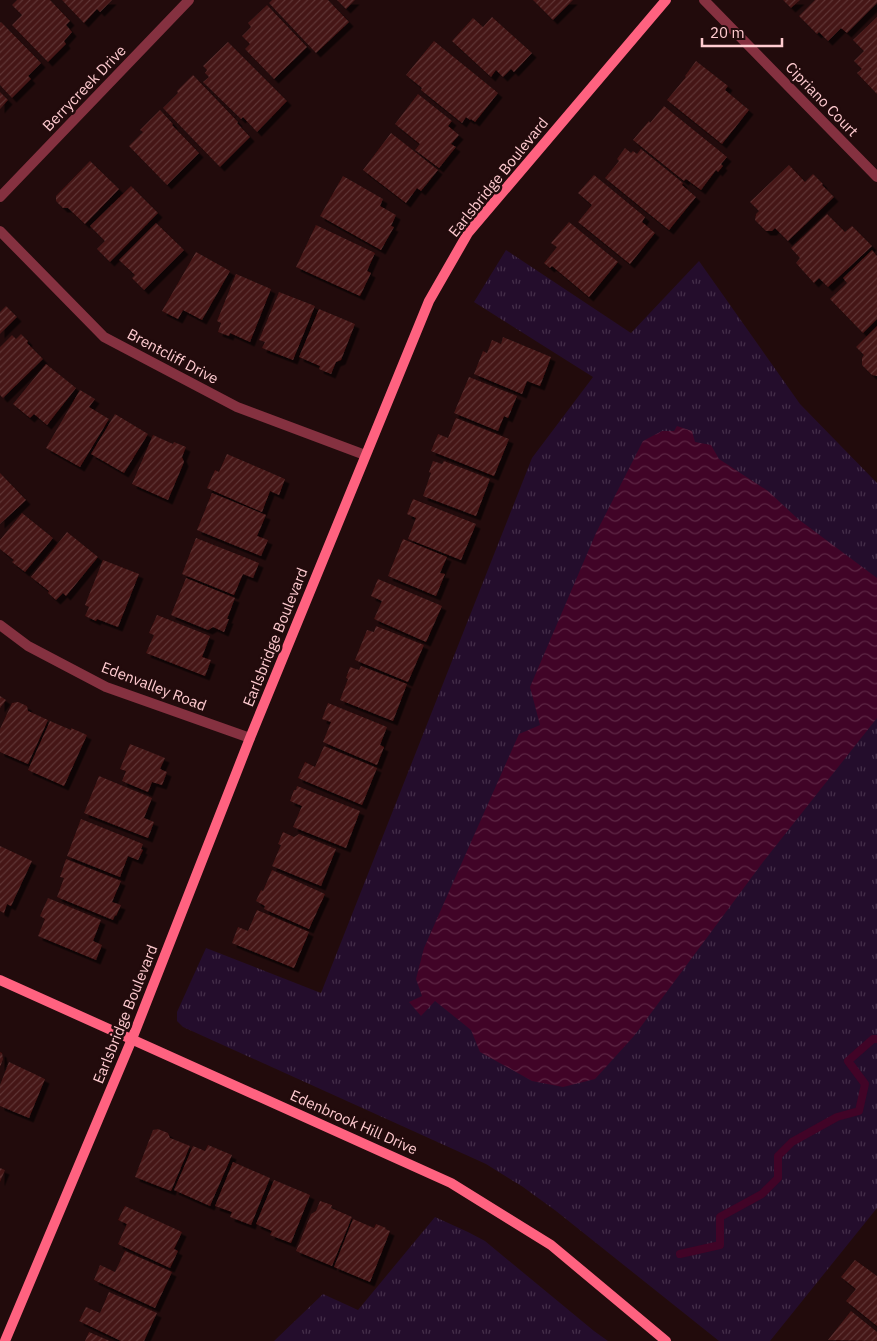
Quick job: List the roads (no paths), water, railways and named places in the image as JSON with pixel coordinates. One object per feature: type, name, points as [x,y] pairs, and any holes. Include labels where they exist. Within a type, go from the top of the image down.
[{"type":"street","name":"Berrycreek Drive","points":[[0,197],[189,0]]},
{"type":"street","name":"Earlsbridge Boulevard","points":[[5,1341],[132,1039],[250,738],[429,301],[468,233],[666,0]]},
{"type":"street","name":"Cipriano Court","points":[[704,0],[877,177]]},
{"type":"street","name":"Brentcliff Drive","points":[[0,232],[104,337],[237,407],[365,455]]},
{"type":"street","name":"Edenvalley Road","points":[[0,625],[28,646],[106,687],[250,738]]},
{"type":"street","name":"Edenbrook Hill Drive","points":[[0,980],[451,1183],[551,1245],[664,1340]]},
{"type":"water","points":[[677,426],[692,431],[695,442],[711,445],[719,459],[768,491],[798,519],[877,578],[877,718],[763,862],[634,1036],[595,1079],[563,1087],[532,1081],[480,1052],[471,1030],[435,1001],[421,1016],[409,1002],[422,996],[416,979],[424,948],[519,734],[540,725],[530,687],[596,533],[643,441],[662,431],[674,431]]},
{"type":"waterway","points":[[680,1254],[720,1245],[720,1217],[762,1194],[778,1178],[778,1156],[792,1142],[837,1117],[859,1111],[865,1084],[848,1061],[873,1039],[877,1039]]}]
